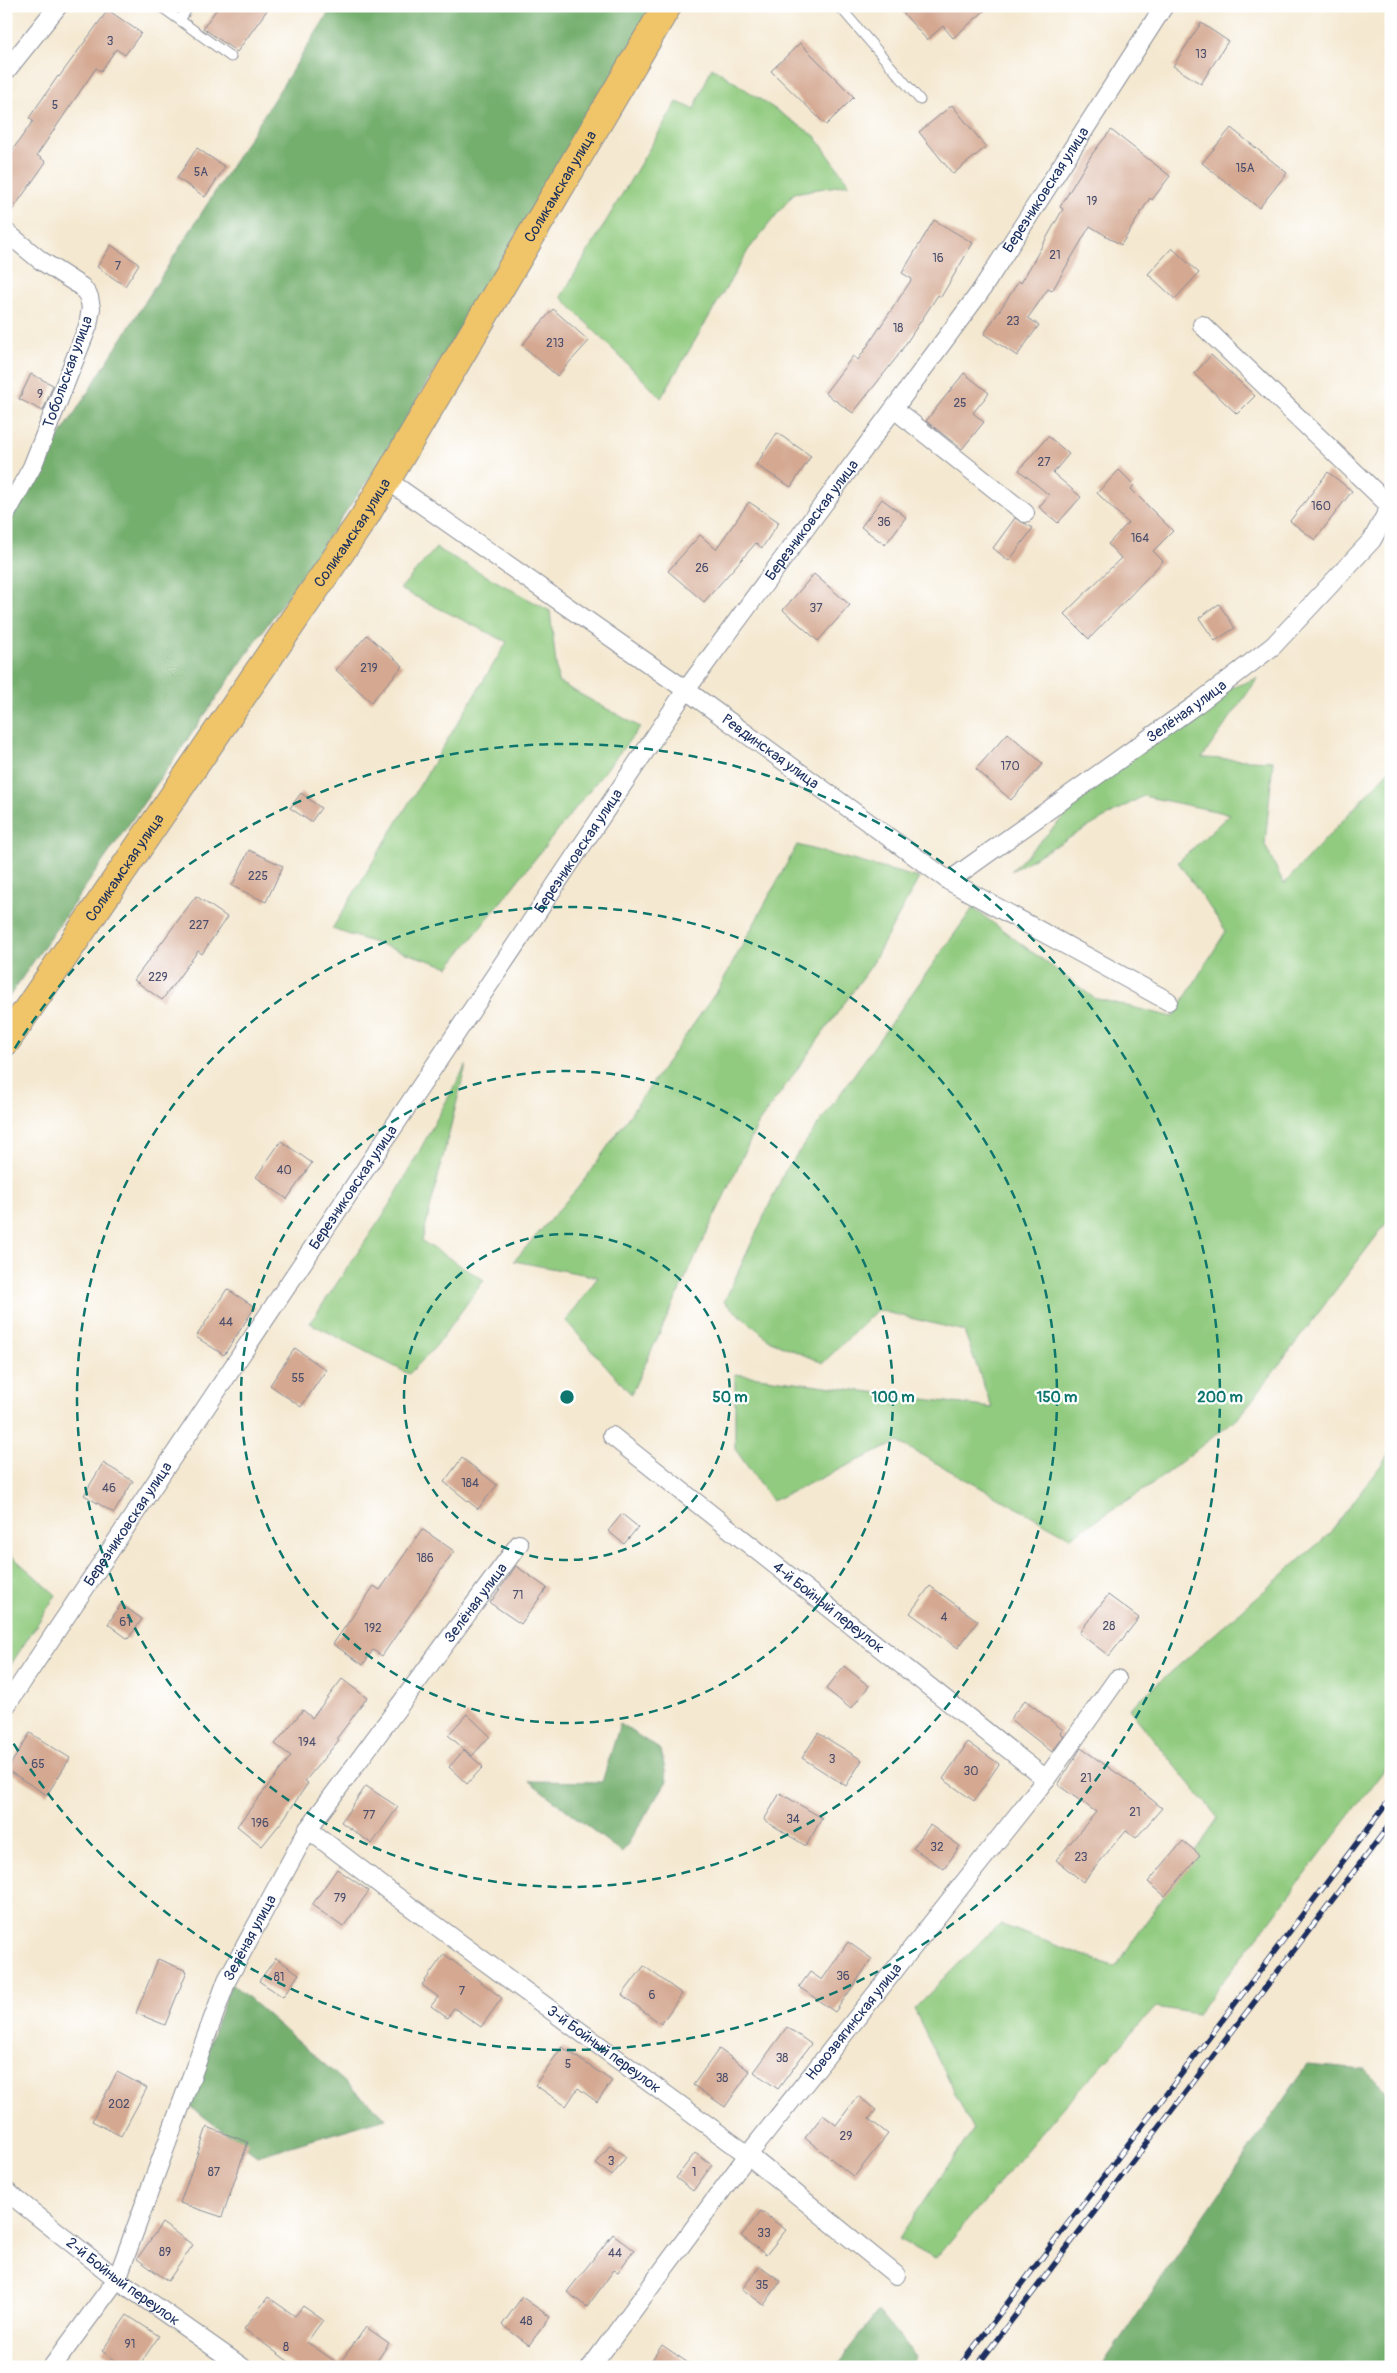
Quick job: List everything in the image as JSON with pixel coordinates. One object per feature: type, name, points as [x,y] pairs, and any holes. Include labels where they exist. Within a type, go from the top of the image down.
[{"type":"main road","name":"Соликамская улица","points":[[6,1041],[366,516],[667,6]]},
{"type":"street","name":"Березниковская улица","points":[[6,1706],[686,690],[980,292],[1164,6]]},
{"type":"street","points":[[6,71],[55,7]]},
{"type":"street","name":"Тобольская улица","points":[[6,232],[40,260],[82,287],[89,297],[91,308],[88,326],[36,458],[6,514]]},
{"type":"street","points":[[1202,324],[1391,506]]},
{"type":"street","points":[[894,409],[1025,513]]},
{"type":"street","name":"Ревдинская улица","points":[[387,480],[686,690],[949,881],[1168,1001]]},
{"type":"street","name":"Зелёная улица","points":[[949,881],[1197,704],[1273,646],[1372,540],[1391,506]]},
{"type":"street","name":"4-й Бойный переулок","points":[[612,1436],[1046,1779]]},
{"type":"street","name":"Зелёная улица","points":[[52,2367],[117,2278],[227,1980],[308,1829],[519,1544]]},
{"type":"street","name":"Новозвягинская улица","points":[[591,2367],[748,2155],[1046,1779],[1117,1679]]},
{"type":"street","name":"3-й Бойный переулок","points":[[308,1829],[393,1894],[748,2155],[896,2275]]},
{"type":"street","name":"2-й Бойный переулок","points":[[6,2191],[117,2278],[242,2367]]},
{"type":"lane","points":[[160,6],[231,57]]},
{"type":"lane","points":[[180,20],[189,6]]},
{"type":"lane","points":[[839,6],[920,100]]},
{"type":"green space","points":[[333,6],[654,6],[372,474],[6,1001],[6,521]]},
{"type":"green space","points":[[712,67],[815,136],[849,184],[794,193],[749,249],[661,398],[561,297],[677,102],[694,109]]},
{"type":"green space","points":[[436,548],[550,611],[558,682],[640,727],[449,967],[332,929],[507,642],[400,589]]},
{"type":"green space","points":[[1258,678],[1202,758],[1273,761],[1265,845],[1284,884],[1391,768],[1391,1217],[1241,1415],[1150,1486],[1070,1537],[898,1442],[772,1501],[735,1449],[735,1374],[992,1408],[964,1331],[877,1310],[823,1363],[771,1341],[724,1302],[785,1171],[973,908],[1094,998],[1173,1017],[1226,931],[1178,862],[1230,814],[1143,796],[1011,871],[1116,764],[1206,697]]},
{"type":"green space","points":[[797,845],[919,878],[871,966],[758,1124],[631,1394],[566,1321],[598,1277],[514,1261],[582,1183],[719,988]]},
{"type":"green space","points":[[466,1065],[422,1241],[484,1280],[436,1346],[409,1374],[310,1323],[390,1205]]},
{"type":"green space","points":[[1391,1452],[1391,1761],[1197,2014],[1156,2007],[1062,2108],[935,2259],[898,2239],[973,2130],[914,2009],[989,1933],[1002,1925],[1115,1967],[1218,1818],[1129,1709],[1328,1535]]},
{"type":"green space","points":[[6,1551],[56,1595],[6,1672]]},
{"type":"green space","points":[[620,1724],[661,1750],[667,1781],[622,1853],[529,1781],[602,1782]]},
{"type":"green space","points":[[231,1983],[386,2118],[257,2156],[188,2105]]},
{"type":"green space","points":[[1307,2065],[1365,2070],[1391,2096],[1391,2367],[1101,2367]]},
{"type":"green space","points":[[878,2311],[916,2357],[909,2367],[835,2367]]},
{"type":"building","points":[[219,6],[270,6],[237,52],[203,28]]},
{"type":"building","points":[[897,6],[990,6],[953,38],[943,26],[927,40]]},
{"type":"building","points":[[108,10],[141,33],[125,55],[116,49],[101,71],[96,68],[37,155],[46,162],[6,219],[6,159],[33,121],[29,118]]},
{"type":"building","points":[[1201,23],[1228,41],[1201,84],[1173,66]]},
{"type":"building","points":[[800,43],[854,97],[826,125],[771,71]]},
{"type":"building","points":[[952,105],[986,147],[953,174],[919,132]]},
{"type":"building","points":[[1231,128],[1287,173],[1259,208],[1202,163]]},
{"type":"building","points":[[1111,130],[1170,176],[1152,200],[1150,198],[1121,245],[1090,226],[1052,291],[1048,289],[1028,318],[1039,325],[1017,356],[984,334],[1019,281],[1021,283],[1063,209],[1060,207],[1092,154]]},
{"type":"building","points":[[197,148],[225,167],[205,197],[177,178]]},
{"type":"building","points":[[934,220],[973,243],[941,297],[938,295],[897,357],[853,413],[825,393],[853,356],[858,360],[912,279],[902,273]]},
{"type":"building","points":[[111,245],[139,264],[125,286],[97,267]]},
{"type":"building","points":[[1172,248],[1199,273],[1175,299],[1148,274]]},
{"type":"building","points":[[553,309],[589,341],[557,376],[522,345]]},
{"type":"building","points":[[1211,355],[1255,396],[1237,414],[1194,374]]},
{"type":"building","points":[[964,373],[989,393],[973,413],[984,422],[962,449],[926,421]]},
{"type":"building","points":[[31,374],[53,385],[43,411],[19,399]]},
{"type":"building","points":[[777,433],[811,456],[791,487],[756,465]]},
{"type":"building","points":[[1048,436],[1069,454],[1053,473],[1081,497],[1058,523],[1039,507],[1049,495],[1019,470]]},
{"type":"building","points":[[1119,470],[1134,485],[1131,489],[1173,531],[1153,551],[1163,561],[1089,639],[1064,614],[1121,558],[1108,544],[1128,523],[1097,493]]},
{"type":"building","points":[[1328,472],[1352,491],[1315,540],[1290,521]]},
{"type":"building","points":[[882,499],[906,517],[885,545],[861,527]]},
{"type":"building","points":[[749,502],[779,522],[762,548],[756,543],[704,602],[668,571],[700,535],[716,549]]},
{"type":"building","points":[[1015,518],[1033,528],[1009,561],[993,548]]},
{"type":"building","points":[[814,574],[850,605],[818,641],[783,610]]},
{"type":"building","points":[[1219,604],[1235,628],[1215,641],[1199,618]]},
{"type":"building","points":[[367,635],[403,666],[371,702],[336,670]]},
{"type":"building","points":[[1008,733],[1043,764],[1011,800],[976,769]]},
{"type":"building","points":[[301,793],[321,808],[311,822],[290,808]]},
{"type":"building","points":[[249,850],[283,866],[266,902],[232,886]]},
{"type":"building","points":[[196,896],[227,917],[202,954],[198,951],[162,1000],[134,980]]},
{"type":"building","points":[[281,1141],[312,1163],[287,1199],[256,1177]]},
{"type":"building","points":[[227,1289],[255,1307],[224,1355],[196,1337]]},
{"type":"building","points":[[295,1348],[326,1370],[301,1407],[270,1385]]},
{"type":"building","points":[[462,1458],[497,1485],[478,1509],[444,1482]]},
{"type":"building","points":[[103,1463],[133,1481],[114,1513],[84,1495]]},
{"type":"building","points":[[622,1514],[638,1527],[624,1544],[608,1531]]},
{"type":"building","points":[[422,1529],[454,1551],[382,1656],[373,1650],[363,1665],[333,1644],[374,1586],[380,1590]]},
{"type":"building","points":[[516,1566],[547,1588],[521,1624],[490,1603]]},
{"type":"building","points":[[930,1586],[978,1621],[958,1648],[910,1613]]},
{"type":"building","points":[[1108,1595],[1139,1618],[1109,1656],[1079,1633]]},
{"type":"building","points":[[121,1604],[142,1619],[128,1639],[108,1624]]},
{"type":"building","points":[[844,1666],[869,1686],[851,1709],[826,1689]]},
{"type":"building","points":[[342,1679],[367,1698],[337,1738],[339,1740],[305,1781],[308,1783],[283,1820],[262,1846],[237,1826],[291,1756],[275,1744],[303,1710],[312,1718]]},
{"type":"building","points":[[1025,1700],[1063,1730],[1060,1733],[1064,1736],[1052,1752],[1010,1719]]},
{"type":"building","points":[[467,1714],[490,1736],[472,1756],[448,1735]]},
{"type":"building","points":[[30,1733],[70,1758],[47,1795],[7,1770]]},
{"type":"building","points":[[818,1733],[862,1760],[846,1786],[802,1758]]},
{"type":"building","points":[[968,1742],[999,1764],[974,1801],[943,1779]]},
{"type":"building","points":[[1081,1748],[1134,1785],[1162,1808],[1136,1838],[1126,1830],[1083,1882],[1056,1860],[1096,1812],[1058,1785]]},
{"type":"building","points":[[464,1750],[483,1767],[467,1784],[449,1767]]},
{"type":"building","points":[[366,1786],[398,1807],[372,1844],[341,1822]]},
{"type":"building","points":[[780,1793],[822,1818],[806,1846],[764,1820]]},
{"type":"building","points":[[930,1825],[960,1846],[944,1869],[913,1848]]},
{"type":"building","points":[[1183,1841],[1200,1855],[1165,1896],[1148,1882]]},
{"type":"building","points":[[337,1869],[369,1891],[343,1927],[312,1905]]},
{"type":"building","points":[[848,1942],[872,1959],[835,2012],[799,1987],[810,1972],[822,1980]]},
{"type":"building","points":[[444,1954],[502,1998],[481,2027],[454,2008],[447,2018],[431,2006],[438,1997],[422,1985]]},
{"type":"building","points":[[276,1958],[299,1974],[283,1997],[259,1981]]},
{"type":"building","points":[[158,1959],[187,1971],[165,2025],[136,2013]]},
{"type":"building","points":[[644,1966],[682,1994],[661,2024],[622,1995]]},
{"type":"building","points":[[787,2027],[811,2044],[778,2089],[754,2072]]},
{"type":"building","points":[[562,2047],[612,2081],[597,2102],[578,2088],[566,2106],[535,2085]]},
{"type":"building","points":[[719,2049],[750,2071],[725,2107],[693,2085]]},
{"type":"building","points":[[117,2072],[147,2088],[121,2136],[92,2121]]},
{"type":"building","points":[[858,2096],[876,2110],[869,2119],[888,2134],[854,2177],[805,2138],[823,2115],[836,2125]]},
{"type":"building","points":[[207,2127],[248,2142],[222,2217],[180,2203]]},
{"type":"building","points":[[610,2145],[626,2157],[612,2176],[596,2164]]},
{"type":"building","points":[[695,2153],[712,2165],[693,2191],[676,2178]]},
{"type":"building","points":[[761,2211],[786,2230],[766,2255],[741,2236]]},
{"type":"building","points":[[162,2223],[193,2245],[168,2281],[137,2259]]},
{"type":"building","points":[[613,2234],[634,2250],[618,2272],[614,2270],[587,2307],[567,2292]]},
{"type":"building","points":[[760,2266],[781,2281],[764,2305],[742,2289]]},
{"type":"building","points":[[268,2297],[295,2316],[303,2306],[323,2320],[307,2342],[339,2364],[366,2327],[389,2343],[373,2367],[296,2367],[244,2329]]},
{"type":"building","points":[[522,2297],[550,2317],[529,2345],[502,2325]]},
{"type":"building","points":[[127,2315],[159,2336],[138,2367],[125,2367],[102,2351]]},
{"type":"building","points":[[662,2345],[694,2367],[647,2367]]},
{"type":"railway","points":[[959,2367],[1391,1798]]},
{"type":"railway","points":[[976,2367],[1391,1823]]}]
